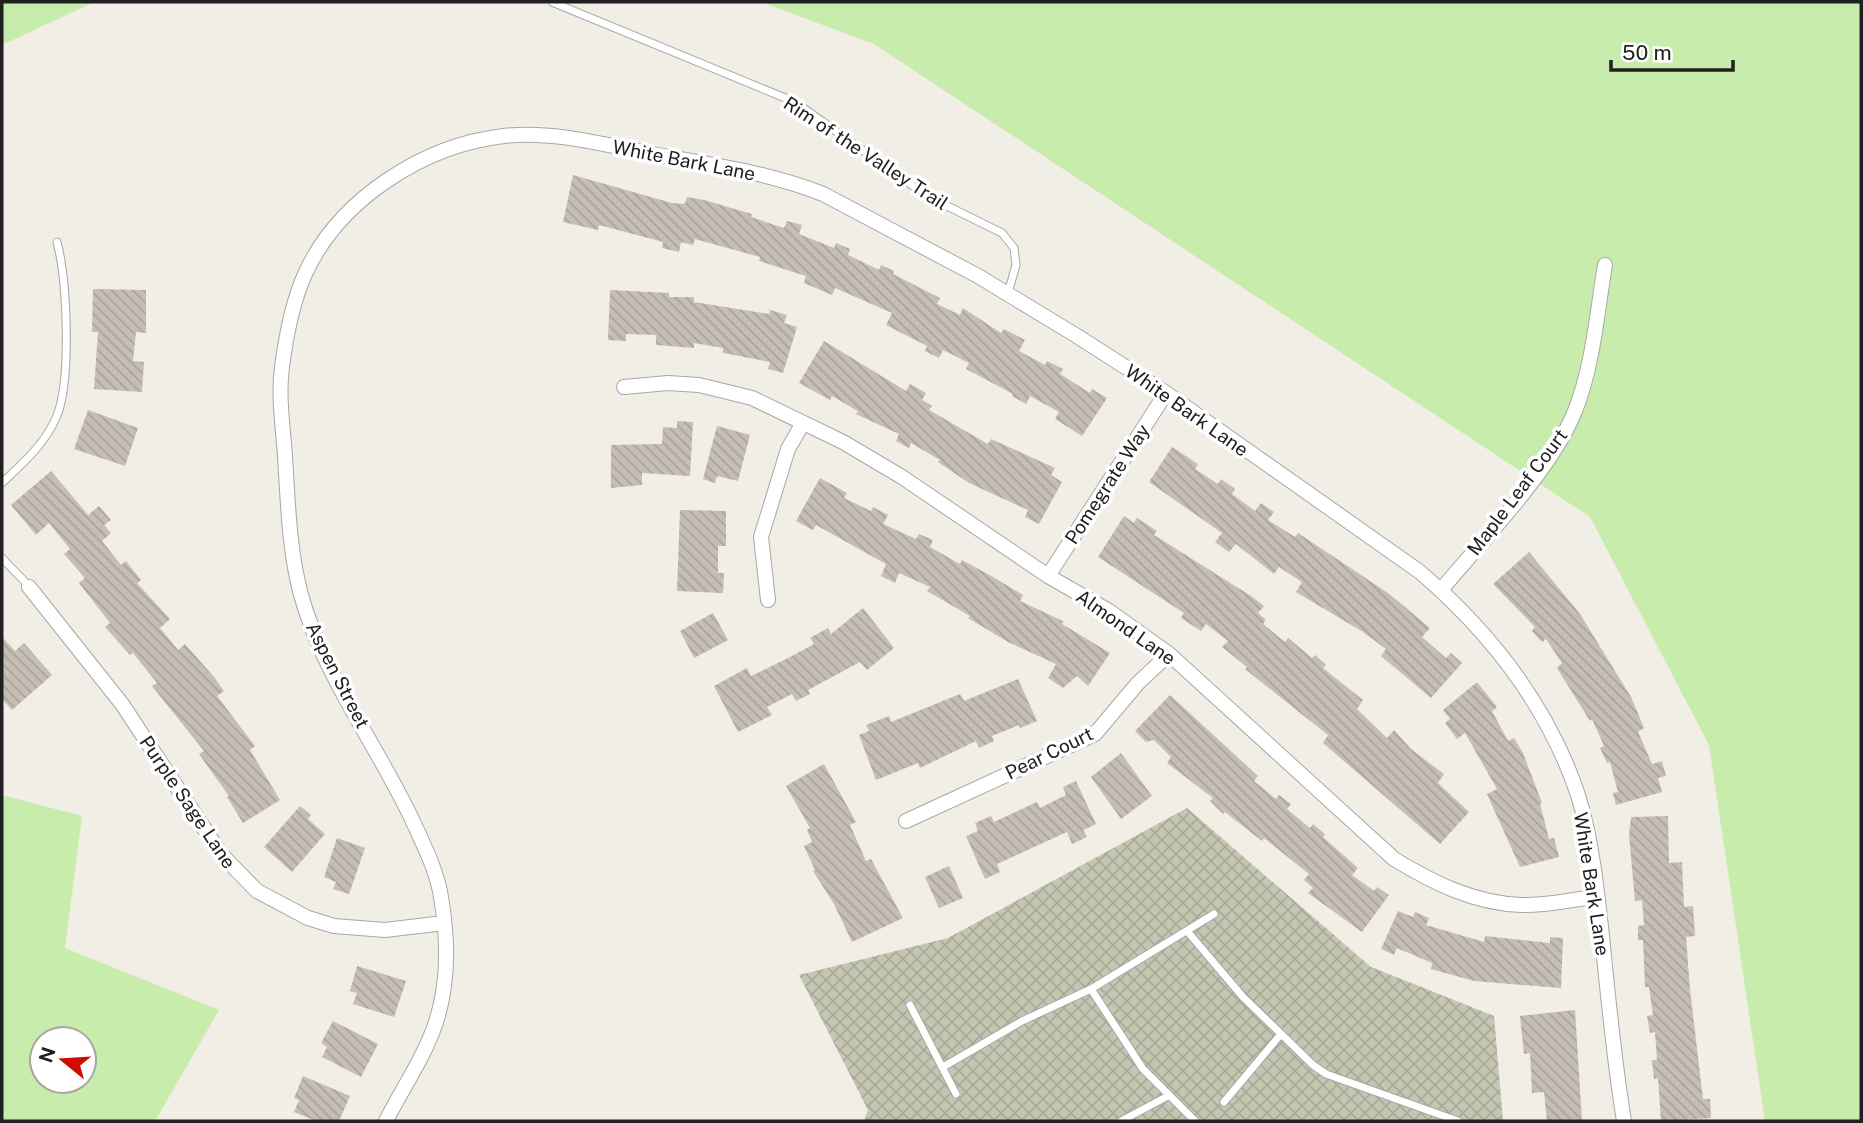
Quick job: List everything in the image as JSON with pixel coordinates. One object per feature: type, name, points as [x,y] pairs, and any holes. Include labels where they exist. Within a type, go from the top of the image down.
[{"type":"street","name":"White Bark Lane","points":[[374,190],[428,157],[471,142],[508,135],[561,137],[795,183],[824,194],[1008,293],[1166,393],[1420,572],[1464,611],[1506,660],[1548,724],[1577,794],[1597,897],[1617,1077],[1625,1121]]},
{"type":"street","name":"Aspen Street","points":[[374,190],[346,216],[317,252],[306,272],[289,324],[281,371],[281,394],[292,554],[315,635],[409,813],[435,871],[444,923],[445,971],[435,1024],[386,1121]]},
{"type":"street","name":"Maple Leaf Court","points":[[1441,590],[1520,495],[1558,444],[1574,414],[1584,386],[1605,265]]},
{"type":"street","name":"Almond Lane","points":[[624,387],[668,383],[699,385],[752,397],[844,442],[902,477],[1048,576],[1109,611],[1169,654],[1394,859],[1435,884],[1474,898],[1522,905],[1597,897]]},
{"type":"street","name":"Pomegrate Way","points":[[1048,576],[1166,393]]},
{"type":"street","points":[[768,600],[761,537],[788,449],[803,423]]},
{"type":"street","name":"Purple Sage Lane","points":[[29,587],[122,705],[221,855],[257,891],[308,918],[334,926],[385,930],[444,923]]},
{"type":"street","name":"Pear Court","points":[[906,821],[1095,734],[1138,683],[1169,654]]},
{"type":"lane","name":"Rim of the Valley Trail","points":[[552,2],[795,102],[927,196],[1002,233],[1014,248],[1016,265],[1008,293]]},
{"type":"lane","points":[[2,483],[46,438],[63,394],[64,274],[57,242]]},
{"type":"lane","points":[[2,558],[29,587]]},
{"type":"lane","points":[[943,1067],[1022,1021],[1091,989],[1214,914]]},
{"type":"lane","points":[[1187,931],[1224,977],[1326,1074],[1458,1121]]},
{"type":"lane","points":[[1091,989],[1143,1069],[1195,1121]]},
{"type":"lane","points":[[910,1005],[956,1094]]},
{"type":"lane","points":[[1224,1102],[1281,1034]]},
{"type":"lane","points":[[1121,1121],[1168,1096]]},
{"type":"shaded area","points":[[1187,808],[1371,967],[1494,1016],[1503,1121],[864,1121],[868,1110],[799,975],[948,938]]},
{"type":"green space","points":[[2,2],[94,2],[2,45]]},
{"type":"green space","points":[[761,2],[1861,2],[1861,1121],[1765,1121],[1709,745],[1590,517],[874,44]]},
{"type":"green space","points":[[2,795],[82,816],[65,948],[219,1010],[155,1121],[2,1121]]},
{"type":"building","points":[[573,175],[672,203],[685,204],[687,197],[704,200],[752,214],[751,217],[784,228],[787,221],[802,225],[799,234],[834,248],[836,243],[850,249],[848,255],[879,270],[881,265],[894,271],[893,274],[940,298],[937,304],[960,315],[963,308],[1001,333],[1004,329],[1025,340],[1019,351],[1045,365],[1047,361],[1063,369],[1060,374],[1090,393],[1092,389],[1107,398],[1082,436],[1055,419],[1059,412],[1030,396],[1026,404],[966,369],[969,363],[943,350],[939,358],[925,351],[927,346],[886,325],[892,313],[835,288],[832,295],[804,283],[806,276],[759,261],[760,257],[695,239],[693,245],[681,242],[679,252],[662,248],[663,242],[599,225],[598,230],[563,222]]},
{"type":"building","points":[[93,289],[146,290],[146,333],[136,332],[133,361],[144,362],[142,392],[94,389],[98,332],[92,332]]},
{"type":"building","points":[[610,290],[669,293],[669,297],[694,297],[694,302],[769,314],[770,310],[787,315],[784,323],[797,327],[783,373],[768,369],[770,362],[723,353],[723,348],[694,343],[694,348],[656,345],[656,335],[626,334],[626,341],[608,340]]},
{"type":"building","points":[[824,341],[906,391],[910,384],[926,393],[922,400],[932,406],[929,410],[988,444],[991,439],[1055,468],[1051,475],[1062,482],[1039,524],[1025,517],[1028,510],[969,483],[938,462],[940,460],[911,443],[909,448],[896,441],[899,434],[856,414],[858,411],[832,396],[830,400],[799,383]]},
{"type":"building","points":[[88,410],[138,428],[125,466],[74,449]]},
{"type":"building","points":[[677,421],[693,422],[690,476],[642,473],[642,485],[611,488],[611,445],[662,444],[663,427],[677,428]]},
{"type":"building","points":[[717,426],[750,435],[738,481],[717,476],[715,483],[703,479]]},
{"type":"building","points":[[1172,447],[1198,464],[1195,469],[1218,484],[1221,479],[1235,489],[1232,494],[1255,511],[1261,503],[1274,512],[1268,520],[1295,537],[1298,533],[1388,593],[1430,628],[1422,637],[1446,658],[1451,653],[1462,663],[1431,698],[1381,656],[1386,649],[1296,592],[1302,582],[1279,567],[1274,574],[1236,544],[1229,552],[1215,542],[1222,533],[1149,482]]},
{"type":"building","points":[[51,471],[88,515],[99,506],[111,520],[104,525],[111,533],[102,541],[121,565],[126,561],[141,580],[137,583],[170,619],[160,628],[178,650],[185,644],[214,677],[224,691],[217,696],[255,746],[250,750],[280,800],[243,823],[227,797],[229,796],[199,754],[204,751],[152,686],[157,683],[133,653],[130,655],[105,627],[110,623],[79,583],[85,578],[64,554],[70,549],[49,523],[36,535],[11,505]]},
{"type":"building","points":[[820,478],[847,493],[844,498],[871,511],[873,507],[888,515],[883,524],[916,539],[919,534],[933,540],[930,547],[960,564],[962,560],[993,577],[1023,595],[1020,601],[1063,621],[1062,624],[1110,653],[1088,686],[1077,676],[1063,688],[1048,678],[1056,664],[1008,642],[968,618],[970,616],[927,591],[930,587],[899,573],[895,583],[881,576],[886,564],[816,525],[813,530],[796,521]]},
{"type":"building","points":[[680,510],[726,511],[726,546],[718,546],[718,573],[724,573],[723,593],[677,591]]},
{"type":"building","points":[[1124,516],[1134,523],[1137,518],[1157,531],[1154,535],[1264,606],[1258,613],[1266,620],[1263,624],[1285,642],[1288,638],[1312,658],[1315,655],[1326,665],[1323,668],[1363,700],[1357,709],[1387,738],[1394,730],[1411,749],[1444,774],[1438,783],[1469,812],[1440,844],[1323,743],[1328,735],[1245,669],[1247,667],[1222,647],[1228,641],[1206,624],[1201,631],[1181,618],[1184,613],[1098,557]]},
{"type":"building","points":[[1529,552],[1580,614],[1631,697],[1644,728],[1638,732],[1652,764],[1662,761],[1666,776],[1658,778],[1662,792],[1616,805],[1613,793],[1618,792],[1610,762],[1607,763],[1600,748],[1604,746],[1592,719],[1590,721],[1557,668],[1562,663],[1546,639],[1542,642],[1532,631],[1535,627],[1493,584]]},
{"type":"building","points":[[863,608],[894,648],[867,670],[860,662],[808,690],[810,694],[796,701],[792,694],[767,707],[772,715],[738,732],[714,686],[747,668],[751,676],[790,657],[814,644],[810,638],[828,628],[831,634]]},
{"type":"building","points":[[713,613],[728,640],[694,658],[680,631]]},
{"type":"building","points":[[2,637],[15,651],[24,643],[52,675],[12,710],[2,699]]},
{"type":"building","points":[[1018,679],[1037,721],[992,736],[994,741],[979,748],[976,741],[920,768],[918,763],[876,780],[859,735],[869,731],[866,725],[889,716],[891,722],[960,694],[964,701]]},
{"type":"building","points":[[1477,682],[1497,707],[1492,711],[1508,741],[1514,738],[1523,753],[1542,803],[1540,804],[1549,839],[1554,838],[1559,857],[1520,867],[1487,794],[1497,789],[1465,733],[1457,739],[1445,723],[1450,719],[1443,710]]},
{"type":"building","points":[[1170,695],[1258,776],[1254,781],[1276,799],[1279,795],[1291,804],[1287,809],[1310,828],[1313,824],[1325,834],[1323,837],[1358,868],[1352,875],[1374,891],[1377,887],[1389,895],[1362,932],[1308,893],[1313,888],[1304,880],[1309,874],[1264,838],[1262,841],[1225,812],[1223,814],[1210,801],[1213,798],[1167,763],[1171,757],[1154,740],[1146,742],[1135,731]]},
{"type":"building","points":[[1121,753],[1152,796],[1121,819],[1091,777]]},
{"type":"building","points":[[824,764],[856,822],[850,825],[866,861],[871,859],[903,918],[852,942],[834,904],[813,871],[815,870],[804,846],[812,842],[807,830],[810,828],[786,786]]},
{"type":"building","points":[[1076,781],[1096,824],[1083,830],[1087,837],[1072,844],[1067,832],[997,864],[1000,872],[985,879],[966,836],[978,831],[975,823],[991,816],[994,822],[1037,802],[1040,808],[1066,795],[1063,787]]},
{"type":"building","points":[[300,806],[311,815],[308,819],[325,834],[292,872],[264,847]]},
{"type":"building","points":[[1668,816],[1669,863],[1682,862],[1684,907],[1693,906],[1695,936],[1686,937],[1690,990],[1703,1099],[1710,1099],[1711,1118],[1661,1121],[1658,1078],[1654,1079],[1652,1060],[1657,1060],[1655,1032],[1650,1033],[1647,1016],[1653,1015],[1649,987],[1645,987],[1643,940],[1638,940],[1638,926],[1644,925],[1642,900],[1635,901],[1629,835],[1631,817]]},
{"type":"building","points":[[337,838],[365,848],[349,894],[333,889],[336,882],[324,877]]},
{"type":"building","points":[[949,866],[963,898],[939,908],[925,877]]},
{"type":"building","points":[[1398,911],[1413,917],[1415,912],[1429,918],[1426,925],[1484,942],[1485,936],[1550,943],[1550,937],[1563,938],[1561,988],[1474,981],[1431,969],[1432,963],[1397,948],[1394,955],[1381,949]]},
{"type":"building","points":[[357,966],[406,981],[394,1017],[353,1004],[357,993],[350,991]]},
{"type":"building","points":[[1575,1010],[1582,1121],[1547,1121],[1544,1092],[1532,1093],[1530,1053],[1524,1054],[1520,1016]]},
{"type":"building","points":[[333,1021],[378,1044],[361,1077],[322,1057],[327,1047],[321,1043]]},
{"type":"building","points":[[303,1076],[350,1096],[339,1121],[316,1121],[294,1112],[299,1100],[294,1098]]}]
